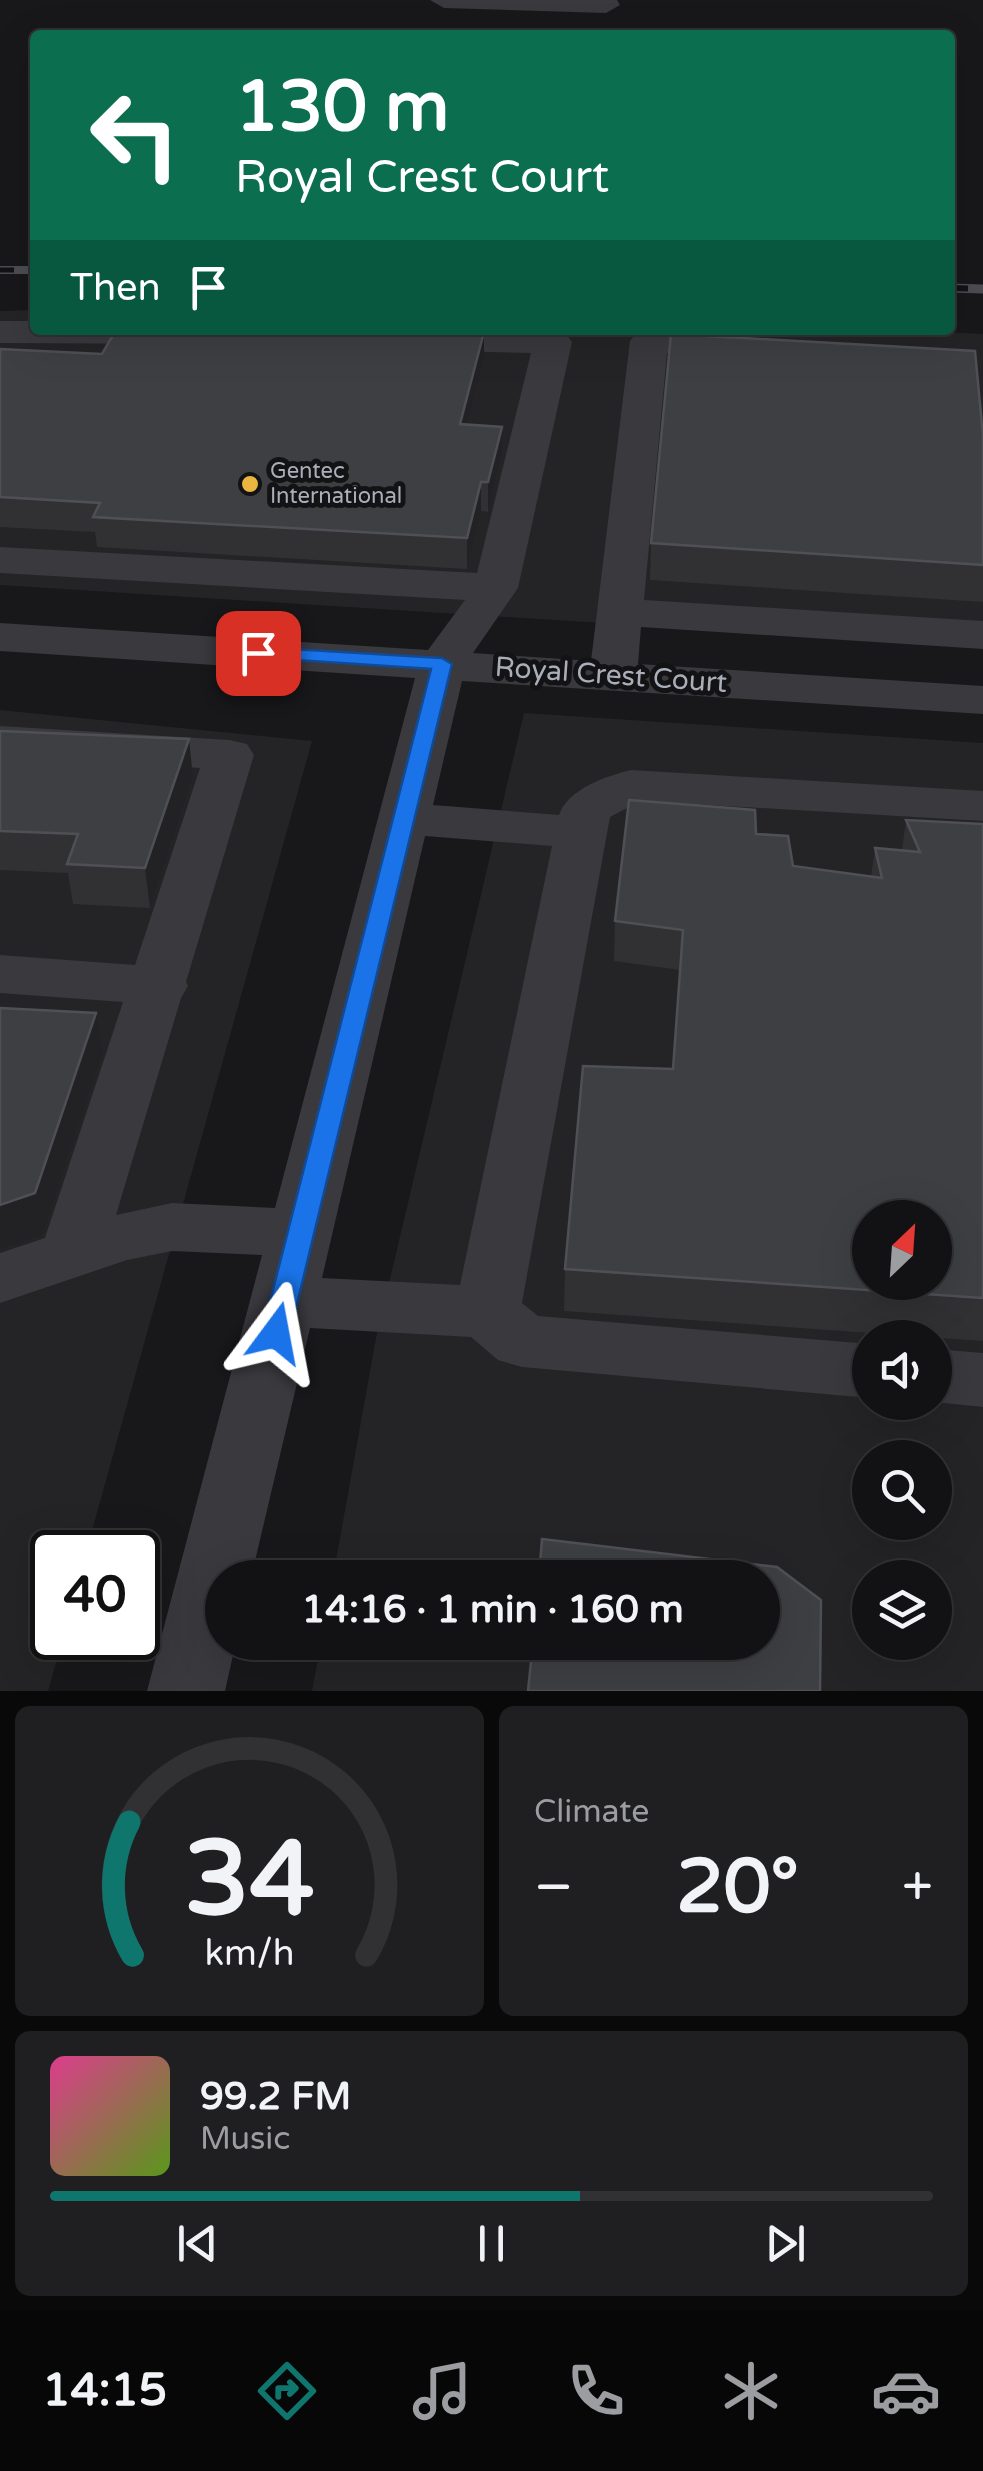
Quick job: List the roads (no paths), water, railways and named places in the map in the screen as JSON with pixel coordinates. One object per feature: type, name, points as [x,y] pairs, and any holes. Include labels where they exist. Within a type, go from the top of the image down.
[{"type":"street","points":[[444,0],[606,5]]},
{"type":"street","points":[[0,332],[30,332]]},
{"type":"street","points":[[186,1691],[442,664],[496,588],[552,342],[376,338]]},
{"type":"street","points":[[613,675],[650,341],[787,348]]},
{"type":"street","points":[[0,560],[496,588]]},
{"type":"street","points":[[620,612],[983,635]]},
{"type":"street","name":"Royal Crest Court","points":[[0,637],[983,700]]},
{"type":"street","points":[[0,742],[230,755],[160,986],[71,1256]]},
{"type":"street","points":[[487,1312],[586,810],[631,785],[983,806]]},
{"type":"street","points":[[404,818],[581,832]]},
{"type":"street","points":[[0,974],[160,986]]},
{"type":"street","points":[[0,1278],[122,1236],[172,1227],[300,1233]]},
{"type":"street","points":[[284,1301],[487,1312],[522,1341],[852,1369]]},
{"type":"street","points":[[952,1377],[983,1380]]},
{"type":"railway","points":[[0,270],[30,270]]},
{"type":"railway","points":[[955,288],[983,289]]},
{"type":"place","name":"Gentec International","points":[[250,484]]}]
